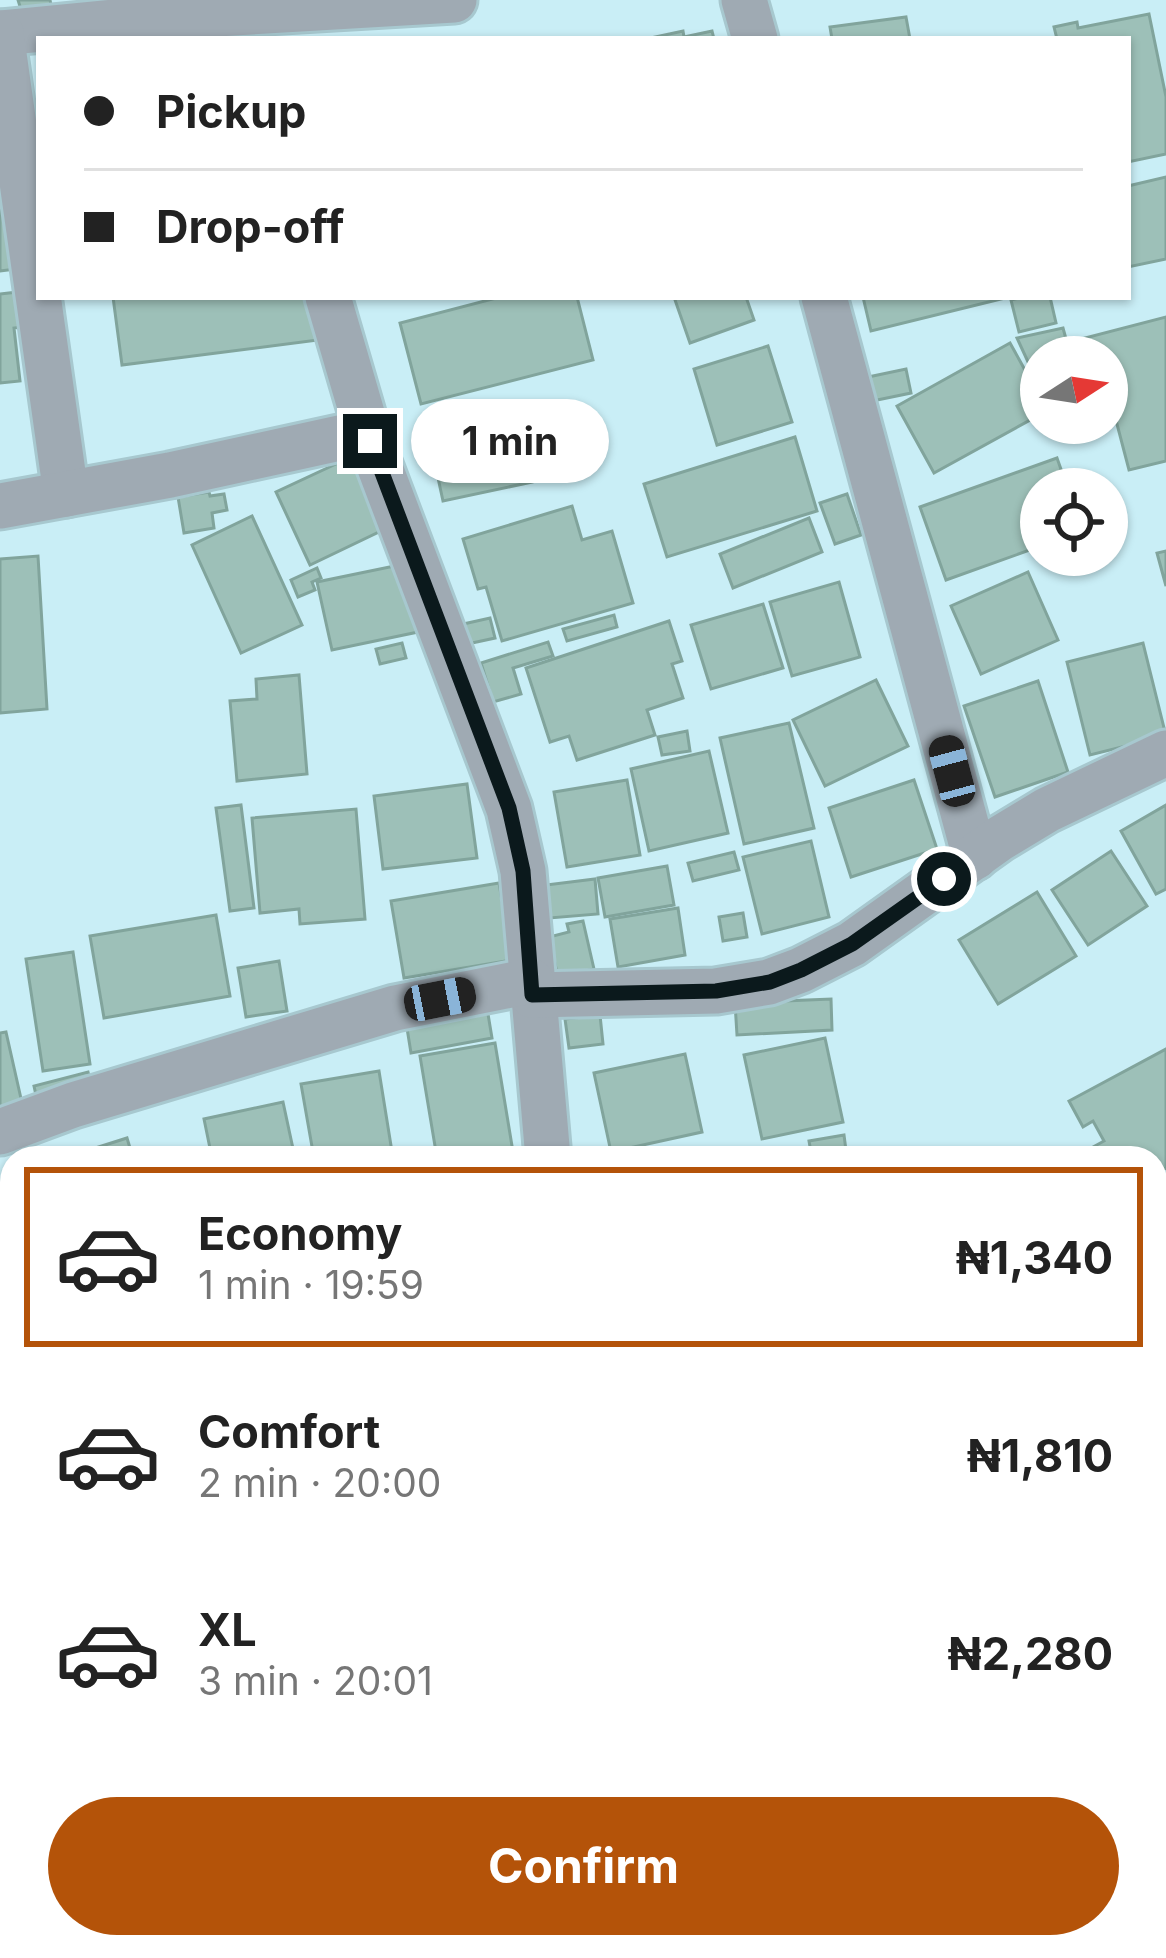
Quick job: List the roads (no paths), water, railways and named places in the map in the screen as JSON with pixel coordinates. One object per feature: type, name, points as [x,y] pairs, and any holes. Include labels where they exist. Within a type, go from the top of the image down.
[{"type":"street","points":[[36,284],[0,33],[166,17],[283,16],[454,0]]},
{"type":"street","points":[[745,0],[754,36]]},
{"type":"street","points":[[38,300],[66,494]]},
{"type":"street","points":[[329,300],[367,432],[509,808],[523,871],[547,1146]]},
{"type":"street","points":[[825,300],[975,857]]},
{"type":"street","points":[[0,506],[367,432]]},
{"type":"street","points":[[0,1132],[73,1105],[395,1008],[532,988],[716,991],[770,982],[852,944],[1047,810],[1166,753]]}]
